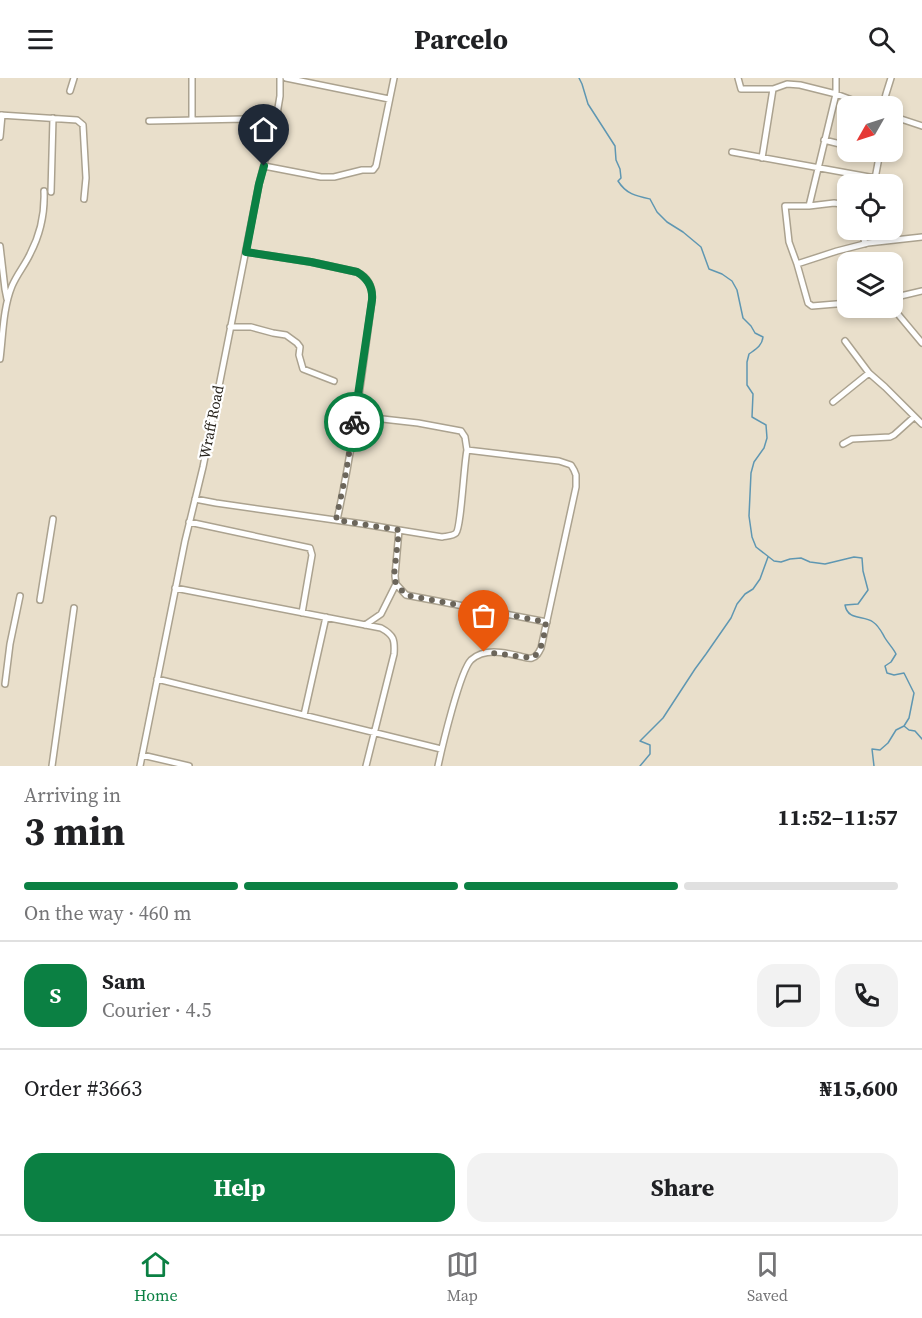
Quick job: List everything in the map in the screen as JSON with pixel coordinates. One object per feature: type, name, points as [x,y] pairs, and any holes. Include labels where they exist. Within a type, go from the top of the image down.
[{"type":"street","points":[[70,91],[74,78]]},
{"type":"street","points":[[192,78],[192,120]]},
{"type":"street","name":"Wraff Road","points":[[140,766],[175,588],[203,467],[259,184],[275,121],[280,96],[280,78]]},
{"type":"street","points":[[286,78],[389,99]]},
{"type":"street","points":[[264,166],[321,177],[373,170],[376,166],[393,78]]},
{"type":"street","points":[[738,78],[741,89],[773,90],[787,84],[802,82],[841,96]]},
{"type":"street","points":[[809,206],[836,94],[836,78]]},
{"type":"street","points":[[885,96],[891,78]]},
{"type":"street","points":[[762,158],[773,90]]},
{"type":"street","points":[[0,137],[1,115],[77,120],[84,125],[86,178],[84,199]]},
{"type":"street","points":[[0,359],[12,287],[30,254],[44,220],[53,118]]},
{"type":"street","points":[[148,120],[275,121]]},
{"type":"street","points":[[903,120],[922,126]]},
{"type":"street","points":[[824,140],[837,143]]},
{"type":"street","points":[[732,152],[846,174]]},
{"type":"street","points":[[837,204],[785,206],[789,242],[809,305],[837,304]]},
{"type":"street","points":[[797,264],[865,244],[922,237]]},
{"type":"street","points":[[864,240],[865,244]]},
{"type":"street","points":[[0,246],[8,301]]},
{"type":"street","points":[[246,252],[357,272],[364,276],[372,290],[356,416],[336,520]]},
{"type":"street","points":[[903,295],[922,291]]},
{"type":"street","points":[[901,318],[922,343]]},
{"type":"street","points":[[230,327],[251,327],[286,335],[300,347],[298,355],[303,369],[334,381]]},
{"type":"street","points":[[845,341],[869,373],[922,424]]},
{"type":"street","points":[[833,402],[869,373]]},
{"type":"street","points":[[195,499],[442,537],[456,532],[460,517],[467,450],[465,437],[461,431],[418,423],[356,416]]},
{"type":"street","points":[[843,444],[856,438],[890,437],[914,417]]},
{"type":"street","points":[[438,766],[441,748],[466,666],[484,652],[533,658],[541,648],[575,493],[576,481],[571,465],[559,461],[467,450]]},
{"type":"street","points":[[40,600],[53,519]]},
{"type":"street","points":[[189,522],[310,548],[312,555],[302,613]]},
{"type":"street","points":[[399,530],[394,576],[396,584],[406,595],[546,622]]},
{"type":"street","points":[[365,625],[381,614],[396,584]]},
{"type":"street","points":[[175,588],[381,628],[388,632],[394,642],[394,654],[366,766]]},
{"type":"street","points":[[392,594],[402,592]]},
{"type":"street","points":[[5,684],[20,596]]},
{"type":"street","points":[[52,766],[74,608]]},
{"type":"street","points":[[304,715],[326,617]]},
{"type":"street","points":[[157,679],[441,748]]},
{"type":"street","points":[[142,755],[189,766]]},
{"type":"waterway","points":[[579,78],[588,104],[615,146],[621,178],[618,181],[632,194],[650,199],[657,212],[667,222],[701,247],[709,269],[732,281],[737,290],[743,318],[755,333],[763,337],[760,345],[749,354],[747,362],[747,385],[753,394],[752,417],[766,425],[767,438],[764,448],[754,462],[751,473],[749,516],[756,547],[774,561],[781,562],[801,558],[825,564],[854,557],[862,558],[868,590],[858,604],[845,605],[853,616],[869,620],[878,627],[896,654],[885,666],[887,673],[894,675],[904,673],[914,693],[909,718],[904,726],[896,730],[888,743],[880,750],[872,749],[874,766]]},
{"type":"waterway","points":[[640,766],[650,754],[650,745],[640,741],[663,718],[731,618],[737,604],[760,579],[768,557]]},
{"type":"waterway","points":[[904,726],[915,731],[922,739]]},
{"type":"way so far","points":[[354,422],[336,520],[399,530],[394,576],[401,591],[406,595],[424,599],[546,622],[541,648],[533,658],[484,652]]},
{"type":"route","points":[[264,166],[246,252],[357,272],[364,276],[371,286],[372,300],[354,422]]}]
